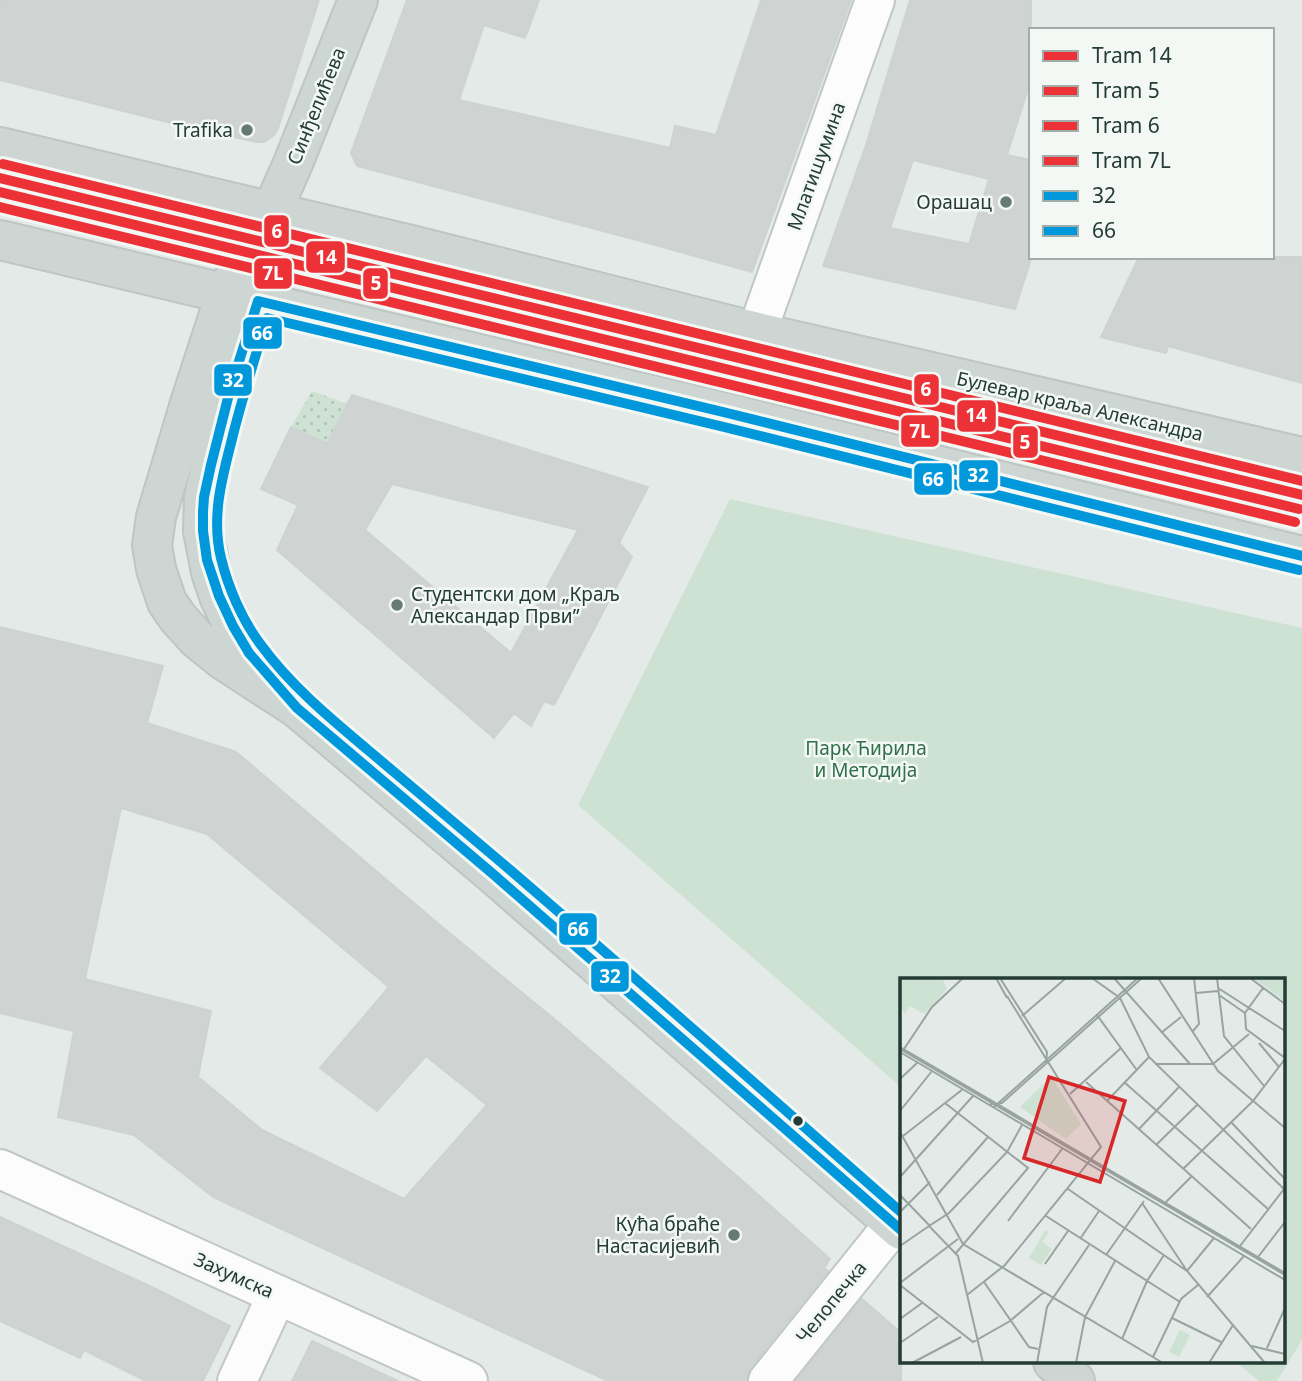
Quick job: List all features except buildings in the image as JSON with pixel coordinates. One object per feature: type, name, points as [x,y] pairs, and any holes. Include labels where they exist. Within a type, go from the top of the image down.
[{"type":"main road","name":"Синђелићева","points":[[242,297],[254,240],[272,211],[294,161],[358,0]]},
{"type":"main road","name":"Булевар краља Александра","points":[[0,147],[272,211],[757,332],[1302,457]]},
{"type":"main road","points":[[0,240],[710,409],[1302,556]]},
{"type":"main road","points":[[242,297],[191,400],[156,517],[152,545],[156,569],[167,602],[178,618],[197,639],[223,660],[297,708],[493,874],[898,1227]]},
{"type":"main road","points":[[242,297],[236,368],[204,497],[202,531],[211,572],[233,626],[249,653],[297,708]]},
{"type":"main road","points":[[1055,1364],[1075,1381]]},
{"type":"street","name":"Млатишумина","points":[[757,332],[876,0]]},
{"type":"street","name":"Захумска","points":[[0,1169],[468,1381]]},
{"type":"street","name":"Челопечка","points":[[768,1381],[898,1227]]},
{"type":"street","points":[[237,1381],[277,1295]]},
{"type":"green space","points":[[312,391],[347,404],[327,444],[291,427]]},
{"type":"green space","name":"Парк Ћирила и Методија","points":[[730,499],[1302,628],[1302,1340],[1277,1381],[1259,1381],[1238,1364],[1284,1364],[1284,978],[900,978],[900,1086],[578,805]]},
{"type":"tram line","name":"6","points":[[3,164],[1302,481]]},
{"type":"tram line","name":"14","points":[[0,178],[1302,495]]},
{"type":"tram line","name":"5","points":[[0,192],[1299,509]]},
{"type":"tram line","name":"7L","points":[[0,207],[1295,522]]},
{"type":"transit line","name":"32","points":[[900,1229],[493,874],[297,708],[249,653],[219,596],[207,560],[203,512],[211,465],[230,390],[258,301],[723,412],[1302,556]]},
{"type":"transit line","name":"66","points":[[900,1211],[552,906],[325,714],[285,674],[261,645],[232,592],[218,543],[217,513],[240,408],[267,318],[720,426],[1299,570]]},
{"type":"place","name":"Trafika","points":[[247,130]]},
{"type":"place","name":"Орашац","points":[[1006,202]]},
{"type":"place","name":"Студентски дом „Краљ Александар Први”","points":[[397,605]]},
{"type":"place","name":"Кућа браће Настасијевић","points":[[734,1235]]}]
